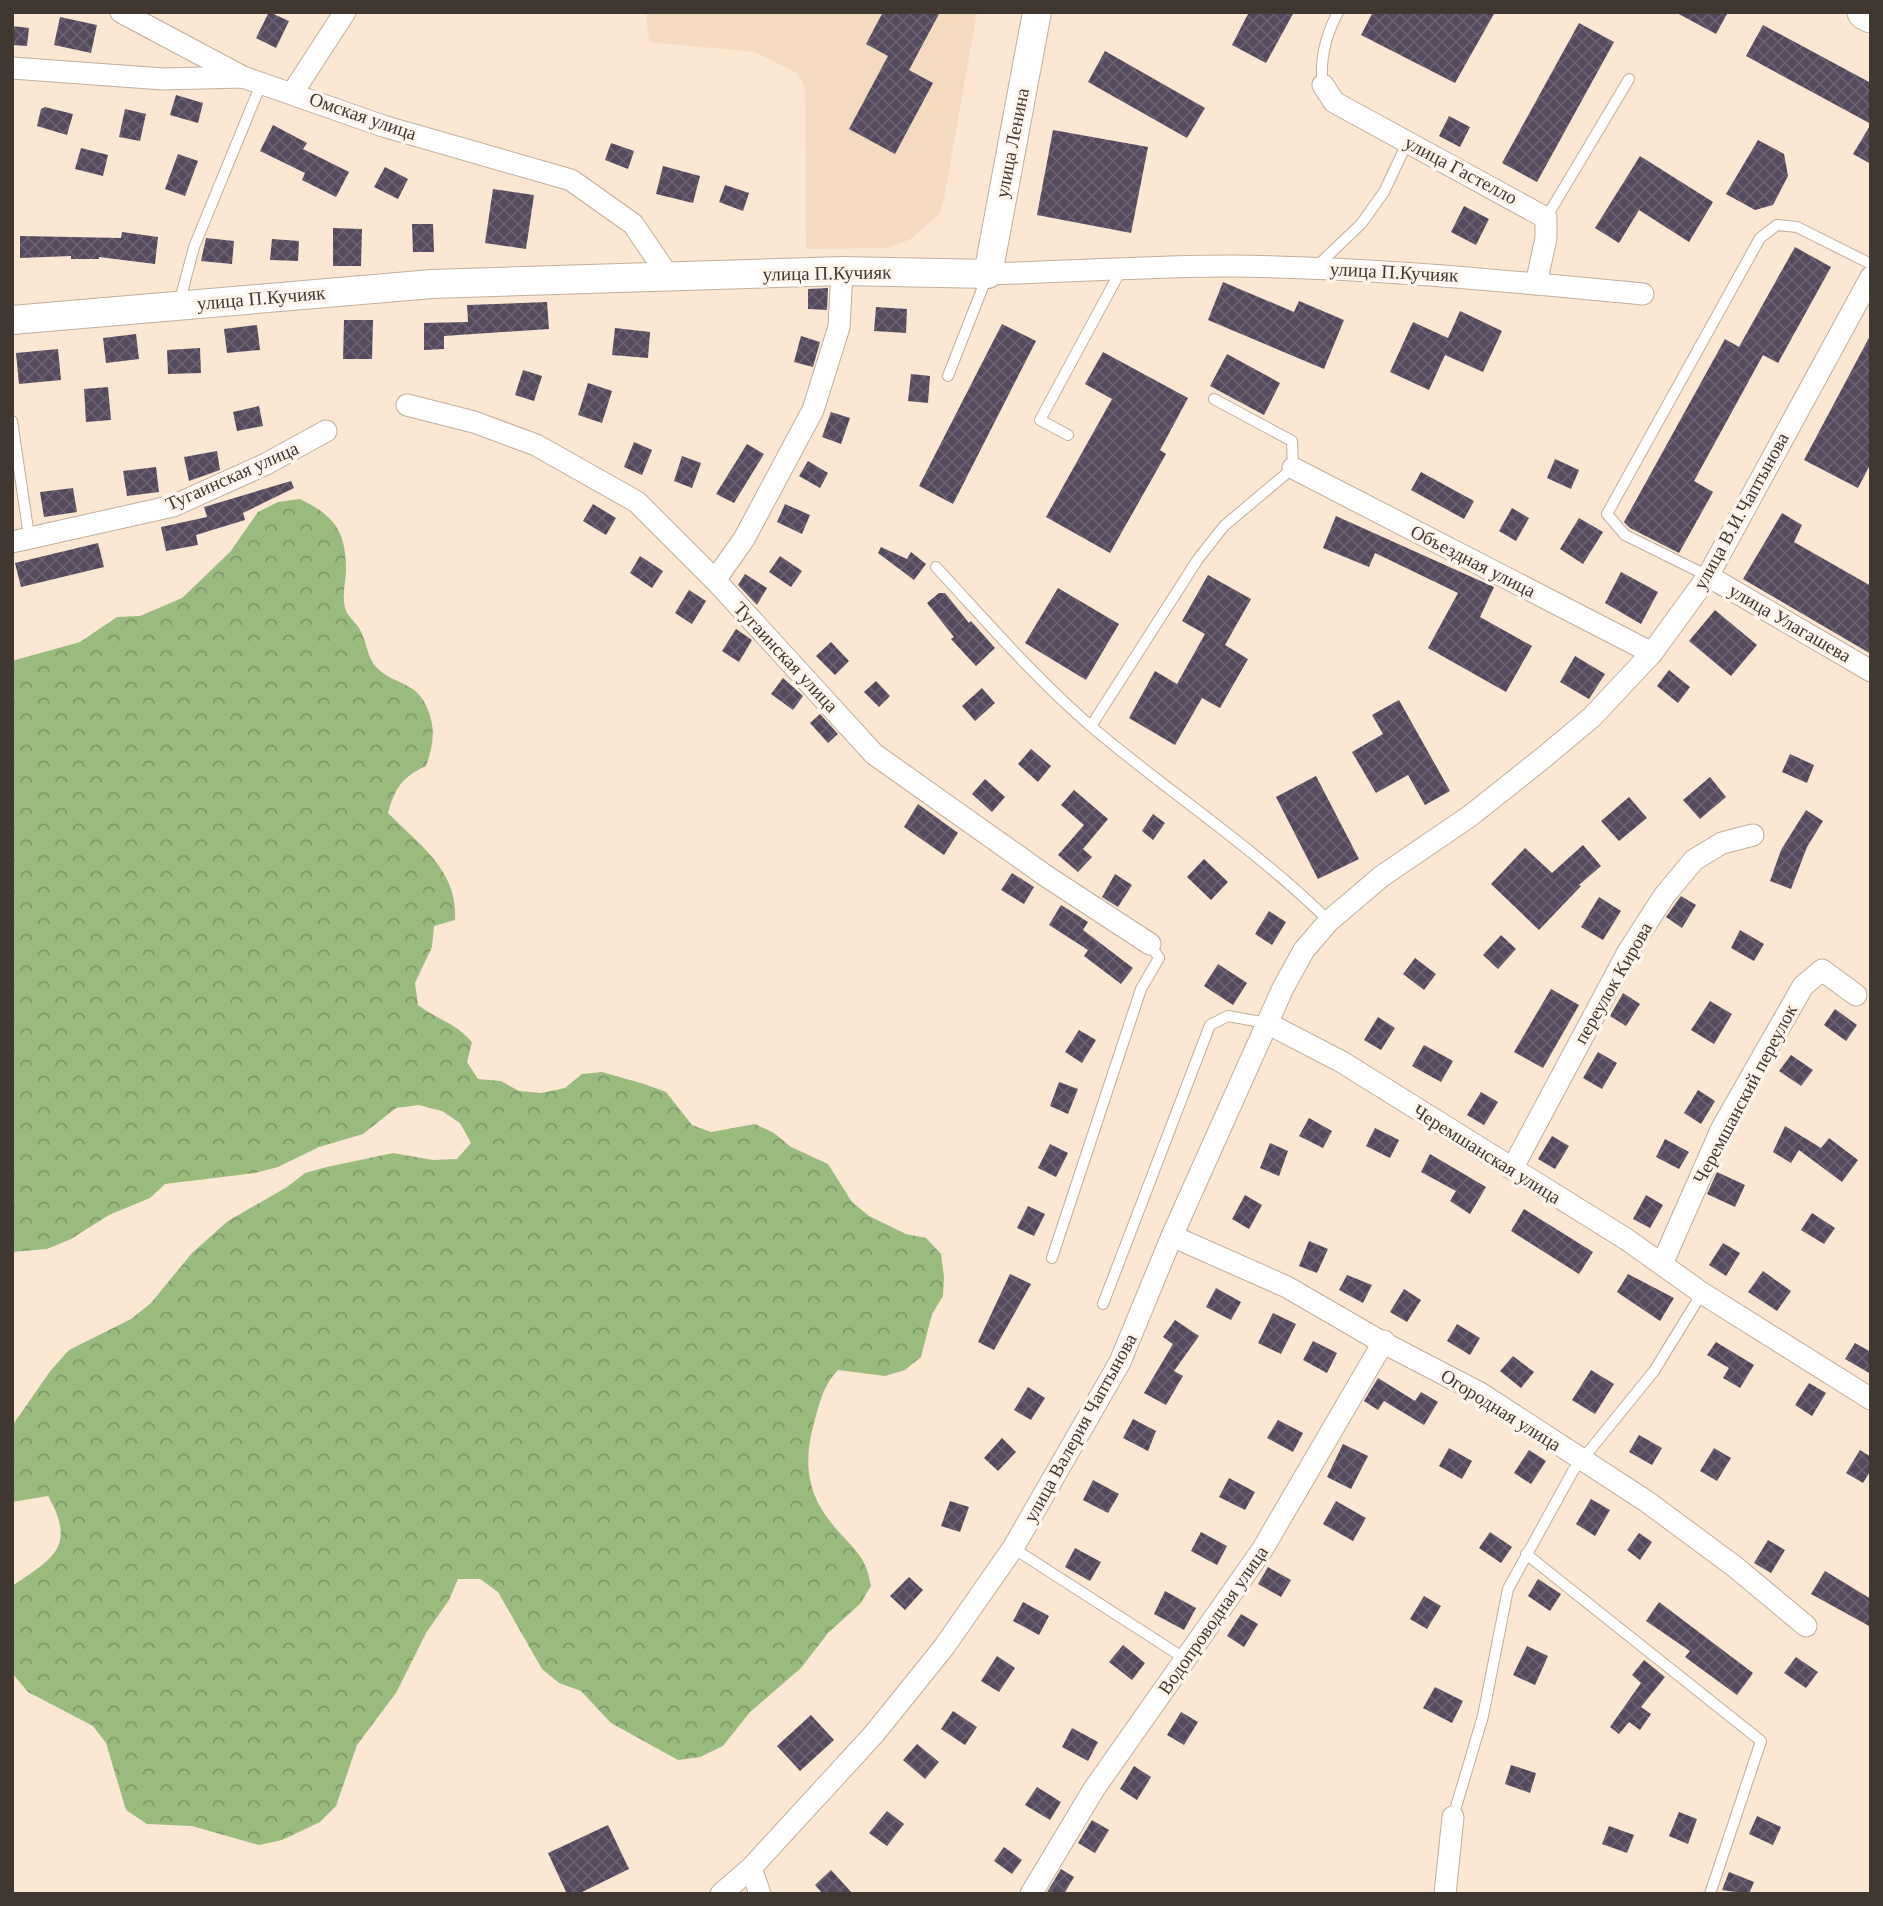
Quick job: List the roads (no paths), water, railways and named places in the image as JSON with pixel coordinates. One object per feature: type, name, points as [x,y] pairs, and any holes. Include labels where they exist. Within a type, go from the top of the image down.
[{"type":"main road","points":[[1865,12],[1871,15]]},
{"type":"street","points":[[121,12],[252,81]]},
{"type":"street","points":[[293,92],[345,12]]},
{"type":"street","name":"улица Ленина","points":[[988,274],[1037,12]]},
{"type":"street","name":"Омская улица","points":[[12,68],[163,79],[252,81],[293,92],[383,126],[570,180],[633,224],[669,276]]},
{"type":"street","name":"улица Гастелло","points":[[1323,85],[1334,102],[1520,201],[1546,218]]},
{"type":"street","points":[[1536,284],[1546,238],[1546,218]]},
{"type":"street","name":"улица П.Кучияк","points":[[12,320],[432,284],[842,271],[988,274],[1229,266],[1315,268],[1471,276],[1643,294]]},
{"type":"street","points":[[715,580],[744,539],[813,410],[839,327],[842,271]]},
{"type":"street","name":"улица В.И.Чаптынова","points":[[1382,876],[1470,816],[1543,758],[1592,716],[1653,653],[1708,576],[1871,277]]},
{"type":"street","name":"Тугаинская улица","points":[[407,405],[474,422],[536,445],[637,502],[715,580],[874,754],[1046,876],[1150,944]]},
{"type":"street","name":"Тугаинская улица","points":[[21,539],[173,506],[266,464],[326,431]]},
{"type":"street","name":"Объездная улица","points":[[1293,468],[1653,653]]},
{"type":"street","name":"улица Улагашева","points":[[1708,576],[1871,671]]},
{"type":"street","name":"переулок Кирова","points":[[1512,1169],[1628,952],[1664,896],[1694,860],[1723,843],[1753,835]]},
{"type":"street","name":"улица Валерия Чаптынова","points":[[721,1894],[751,1868],[874,1734],[944,1647],[1013,1548],[1120,1362],[1172,1236],[1267,1023],[1304,950],[1329,921],[1382,876]]},
{"type":"street","name":"Черемшанский переулок","points":[[1662,1264],[1722,1128],[1803,986],[1822,970],[1857,995]]},
{"type":"street","name":"Черемшанская улица","points":[[1267,1023],[1342,1062],[1871,1399]]},
{"type":"street","name":"Огородная улица","points":[[1172,1236],[1287,1287],[1480,1393],[1646,1501],[1734,1566],[1806,1626]]},
{"type":"street","name":"Водопроводная улица","points":[[1031,1894],[1094,1788],[1187,1660],[1262,1550],[1384,1341]]},
{"type":"street","points":[[1445,1894],[1453,1817]]},
{"type":"street","points":[[751,1868],[760,1894]]},
{"type":"lane","points":[[1323,85],[1321,67],[1328,30],[1338,12]]},
{"type":"lane","points":[[1546,218],[1629,79]]},
{"type":"lane","points":[[179,305],[194,247],[252,81]]},
{"type":"lane","points":[[1315,268],[1361,224],[1384,192],[1407,143]]},
{"type":"lane","points":[[1708,576],[1625,535],[1607,514],[1760,238],[1777,225],[1797,227],[1871,264]]},
{"type":"lane","points":[[1068,435],[1040,420],[1121,270]]},
{"type":"lane","points":[[948,376],[988,274]]},
{"type":"lane","points":[[1091,726],[1198,559],[1224,526],[1293,468],[1292,441],[1214,399]]},
{"type":"lane","points":[[12,421],[21,539]]},
{"type":"lane","points":[[936,567],[1044,683],[1091,726],[1146,772],[1245,845],[1329,921]]},
{"type":"lane","points":[[1052,1258],[1141,989],[1159,958],[1150,944]]},
{"type":"lane","points":[[1103,1304],[1210,1025],[1228,1016],[1267,1023]]},
{"type":"lane","points":[[1453,1817],[1483,1716],[1508,1589],[1583,1460],[1654,1371],[1702,1293]]},
{"type":"lane","points":[[1013,1548],[1187,1660]]},
{"type":"lane","points":[[1526,1554],[1761,1741],[1710,1894]]}]
